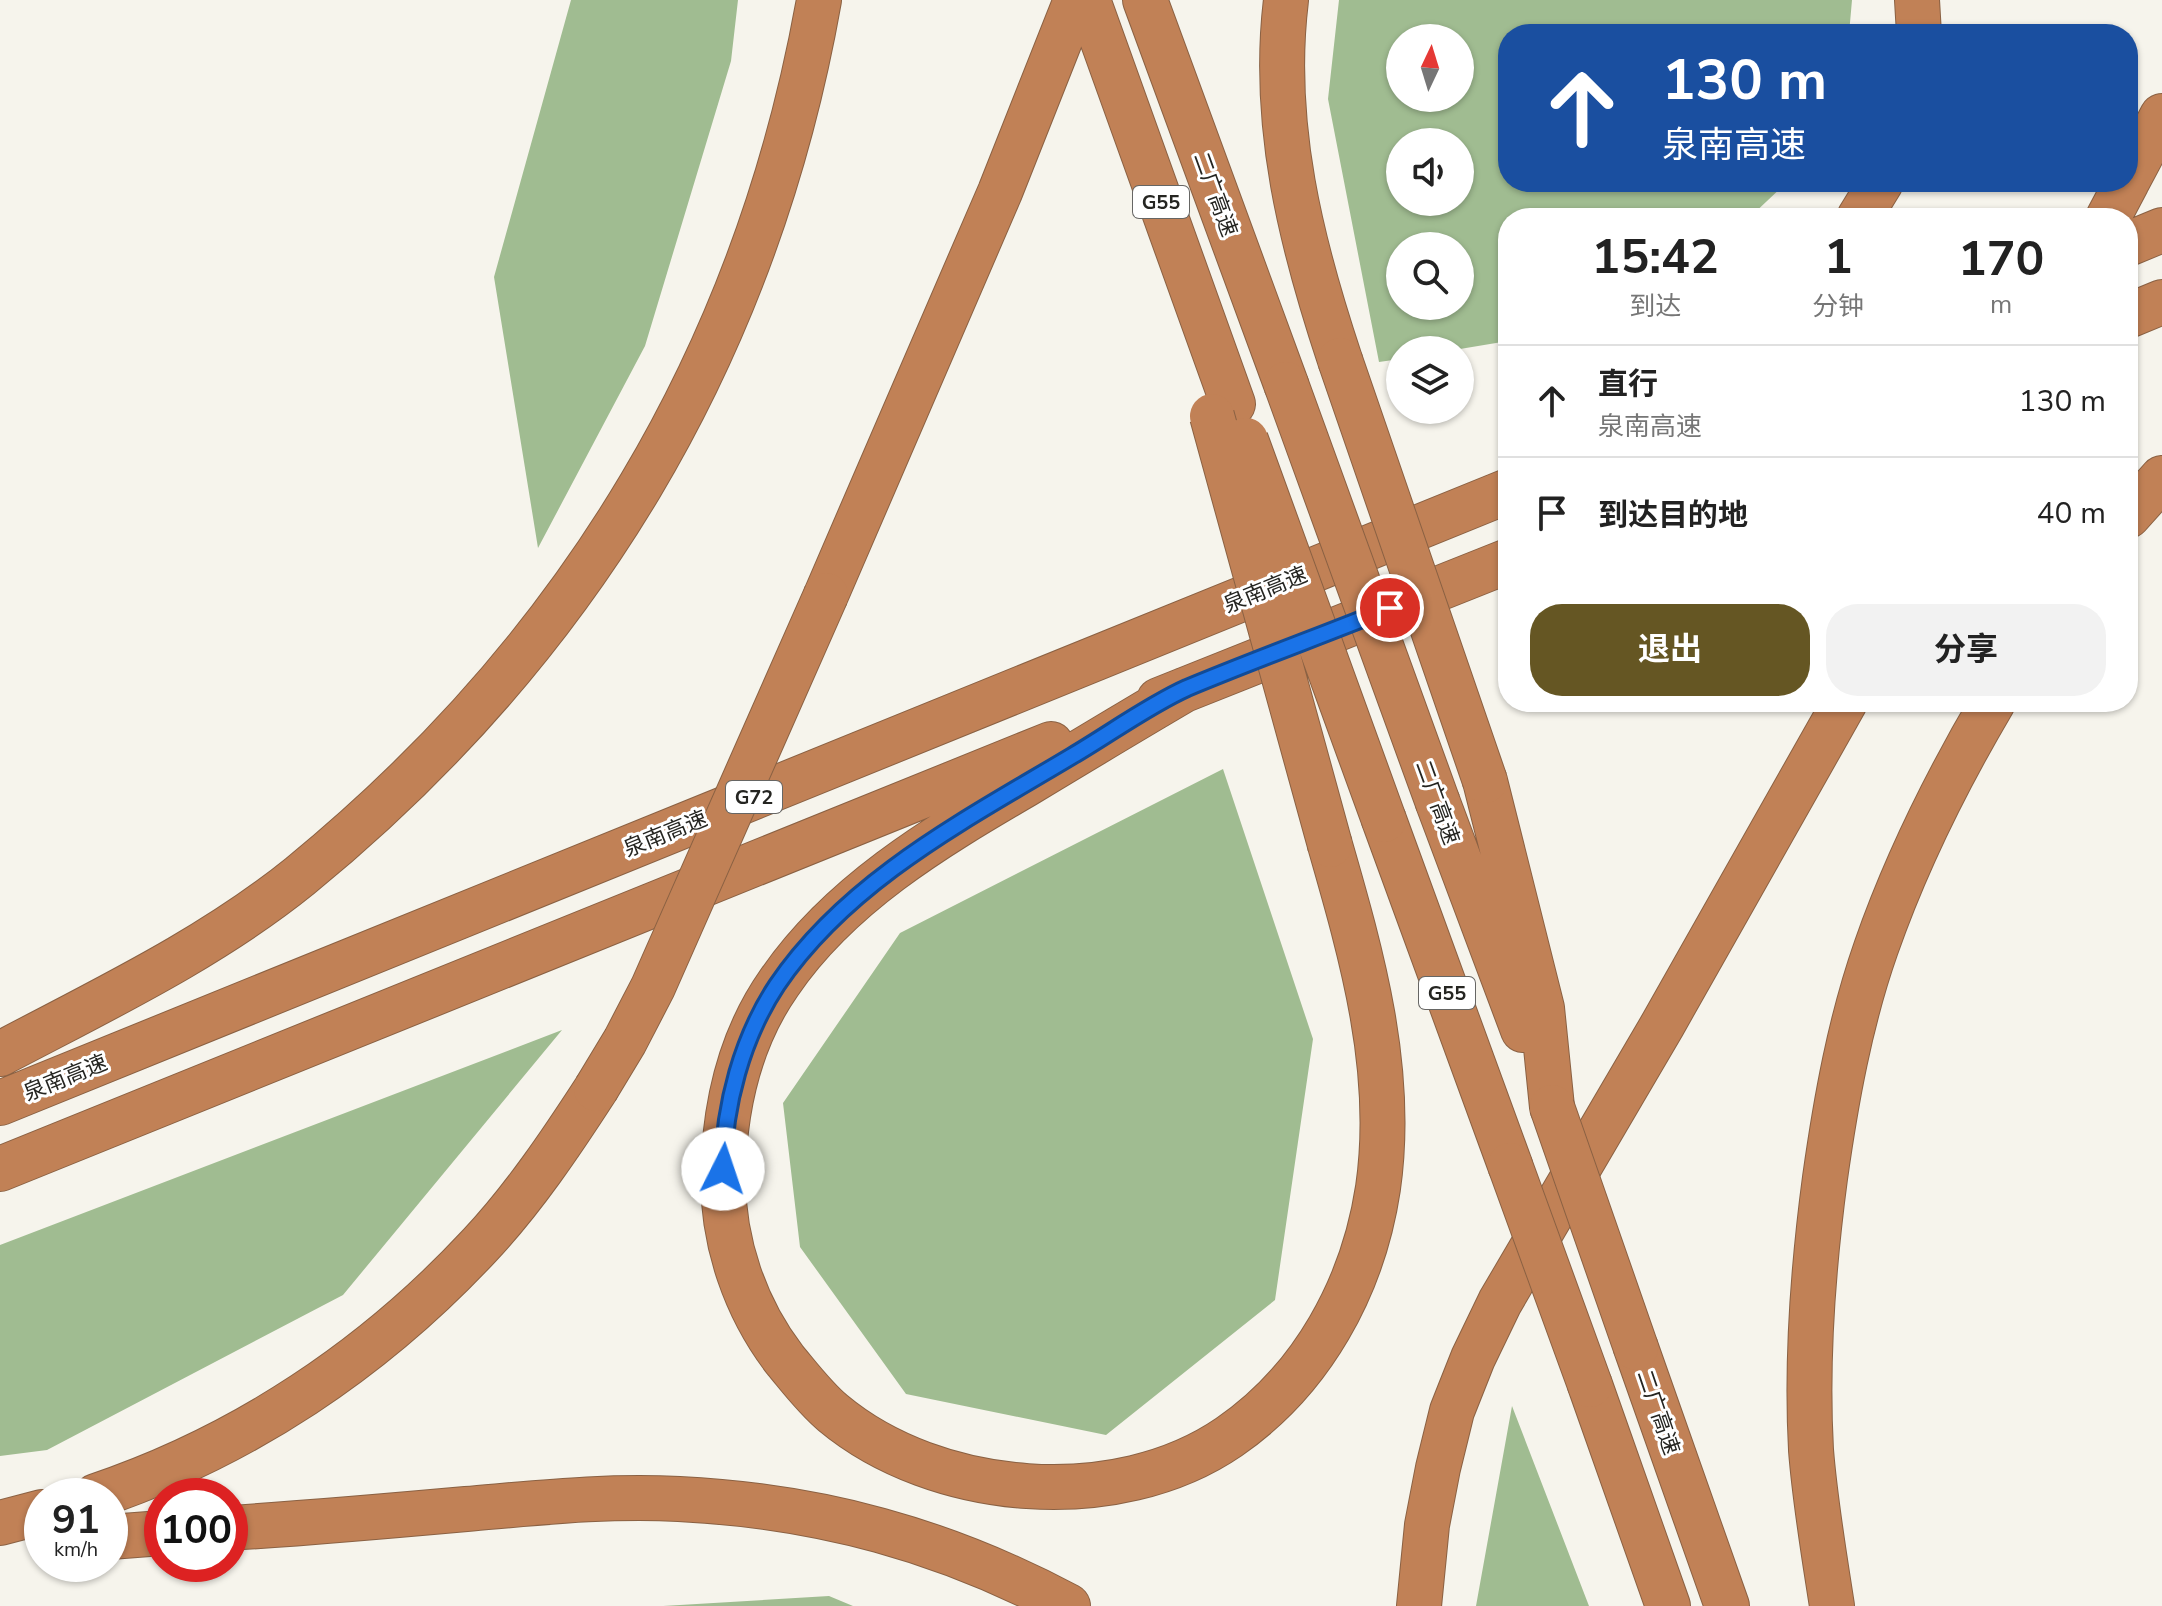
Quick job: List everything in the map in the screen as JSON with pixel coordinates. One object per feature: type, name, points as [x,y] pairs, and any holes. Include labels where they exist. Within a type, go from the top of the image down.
[{"type":"highway","points":[[0,1054],[156,970],[231,925],[299,876],[360,823],[458,728],[510,672],[561,607],[607,543],[682,414],[736,294],[790,134],[809,58],[819,0]]},
{"type":"highway","points":[[128,1485],[215,1447],[332,1377],[383,1338],[480,1245],[559,1145],[596,1089],[653,987],[826,595],[1000,192],[1076,0]]},
{"type":"highway","name":"G55","points":[[1088,0],[1190,284],[1223,410],[1384,820],[1668,1606]]},
{"type":"highway","name":"二广高速","points":[[1145,0],[1552,1107],[1727,1606]]},
{"type":"highway","points":[[1286,0],[1281,70],[1288,160],[1309,258],[1340,360],[1485,781],[1542,1008],[1552,1107]]},
{"type":"highway","points":[[1917,0],[1918,24]]},
{"type":"highway","points":[[2138,162],[2162,116]]},
{"type":"highway","points":[[2138,240],[2162,230]]},
{"type":"highway","points":[[2138,312],[2162,302]]},
{"type":"highway","points":[[1184,690],[965,820],[842,909],[777,985],[754,1027],[739,1066],[725,1132],[723,1190],[727,1231],[738,1272],[754,1310],[776,1347],[831,1412],[870,1439],[915,1463],[963,1478],[1012,1486],[1071,1486],[1131,1478],[1179,1463],[1226,1439],[1266,1408],[1302,1371],[1352,1283],[1364,1247],[1378,1186],[1382,1135],[1382,1088],[1376,1032],[1357,940],[1330,845],[1223,410]]},
{"type":"highway","points":[[2138,505],[2162,478]]},
{"type":"highway","name":"泉南高速","points":[[0,1103],[1498,492]]},
{"type":"highway","points":[[0,1169],[1498,565]]},
{"type":"highway","points":[[1419,1606],[1427,1525],[1438,1468],[1452,1411],[1473,1358],[1500,1302],[1663,1024],[1839,712]]},
{"type":"highway","points":[[1832,1606],[1811,1453],[1809,1385],[1814,1278],[1840,1084],[1856,1015],[1886,922],[1946,786],[1987,712]]},
{"type":"highway","points":[[248,1527],[607,1499],[677,1499],[749,1505],[819,1515],[877,1528],[983,1565],[1068,1606]]},
{"type":"highway","points":[[0,1523],[24,1517]]},
{"type":"highway","points":[[0,1545],[24,1543]]},
{"type":"green space","points":[[571,0],[738,0],[731,61],[645,346],[538,548],[494,277]]},
{"type":"green space","points":[[1339,0],[1852,0],[1850,24],[1498,24],[1498,192],[1776,192],[1760,208],[1498,208],[1498,343],[1474,347],[1474,336],[1386,336],[1386,361],[1379,362],[1328,99]]},
{"type":"green space","points":[[1223,769],[1313,1039],[1275,1300],[1106,1435],[906,1394],[800,1247],[783,1103],[900,933]]},
{"type":"green space","points":[[562,1030],[343,1295],[47,1450],[0,1456],[0,1245]]},
{"type":"green space","points":[[1512,1406],[1589,1606],[1476,1606]]},
{"type":"green space","points":[[829,1596],[853,1606],[663,1606]]},
{"type":"route","points":[[723,1169],[729,1104],[754,1027],[777,985],[842,909],[965,820],[1184,690],[1390,608]]}]
